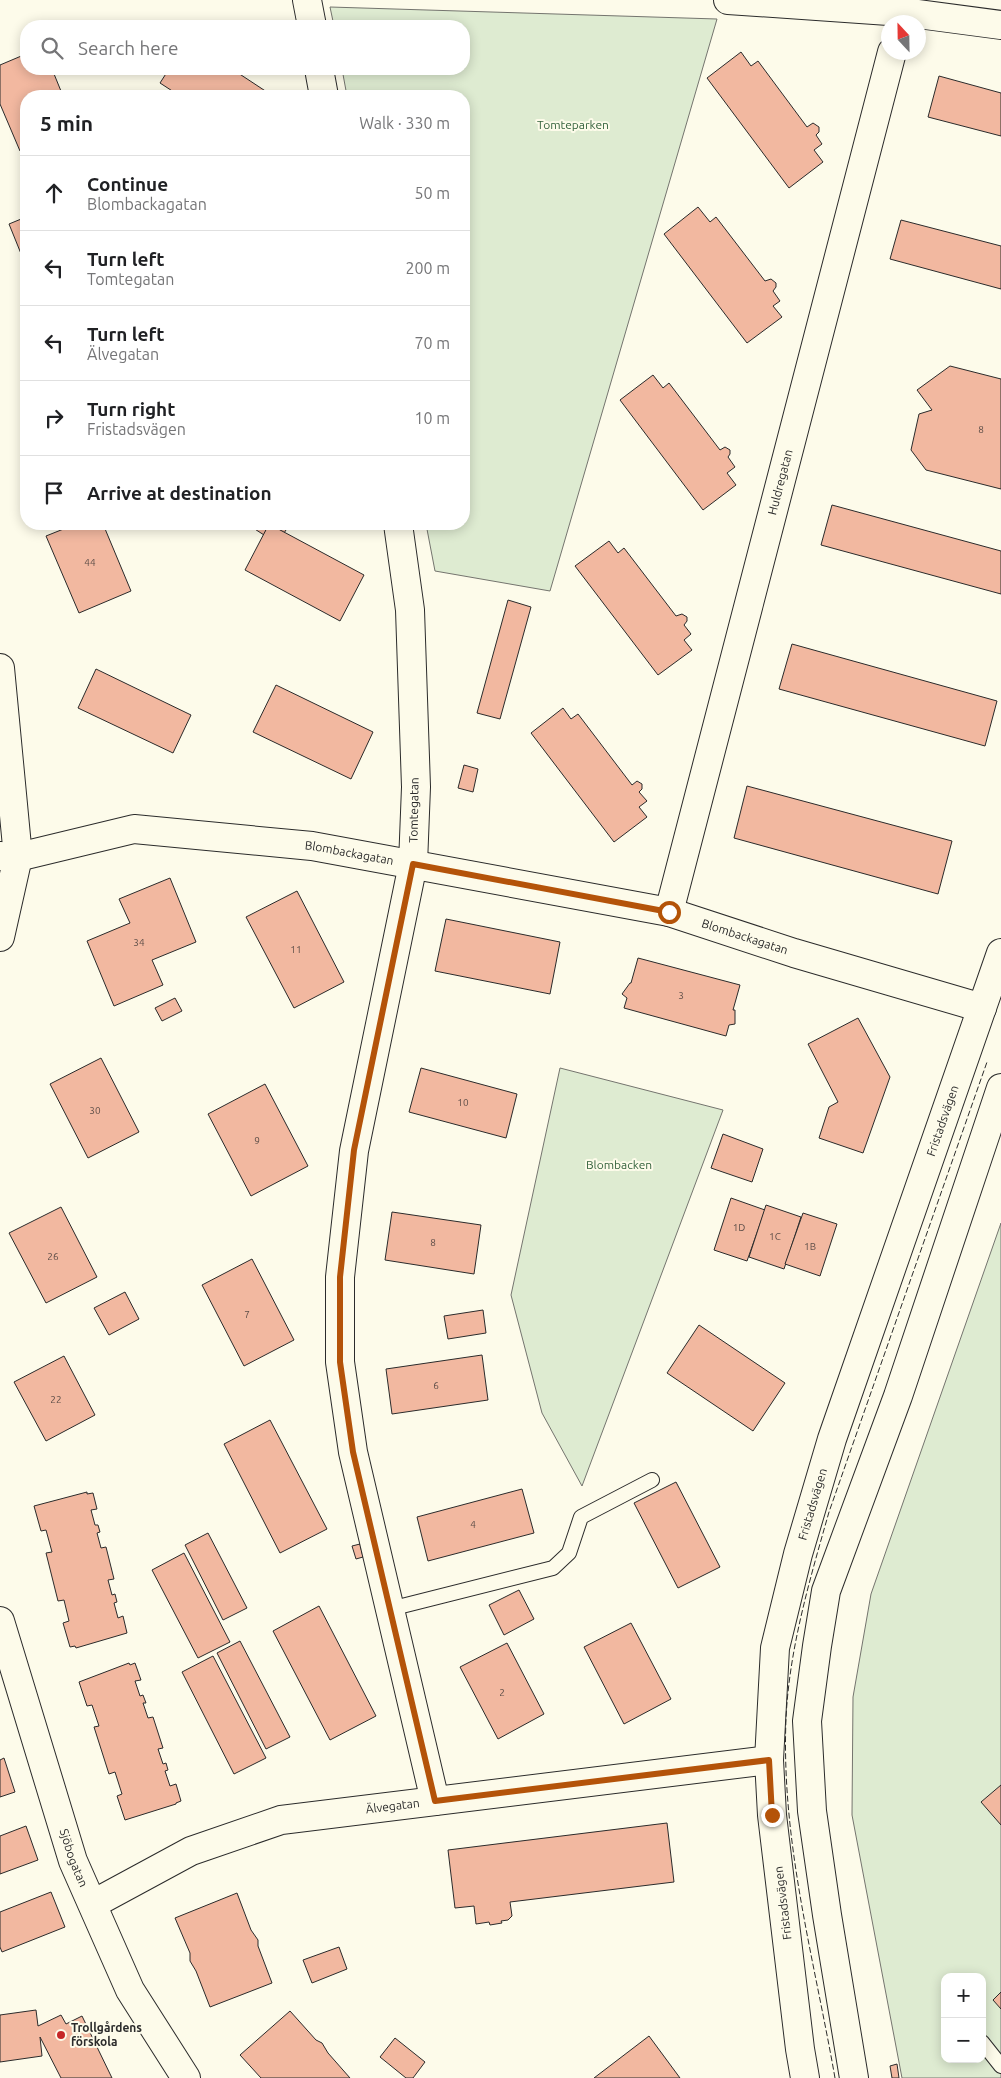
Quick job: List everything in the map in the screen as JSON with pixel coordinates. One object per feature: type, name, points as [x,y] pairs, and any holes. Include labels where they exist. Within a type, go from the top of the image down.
[{"type":"street","points":[[307,0],[311,20]]},
{"type":"street","points":[[728,0],[870,5],[897,15]]},
{"type":"street","points":[[926,19],[1001,26]]},
{"type":"street","name":"Huldregatan","points":[[669,912],[890,60]]},
{"type":"street","points":[[320,75],[323,90]]},
{"type":"street","name":"Tomtegatan","points":[[399,530],[410,610],[416,787],[413,864],[354,1150],[340,1277],[340,1362],[353,1452],[435,1801]]},
{"type":"street","points":[[0,668],[9,856],[0,937]]},
{"type":"street","name":"Blombackagatan","points":[[9,856],[134,829],[312,846],[669,912],[794,953],[982,1008]]},
{"type":"street","name":"Fristadsvägen","points":[[805,2078],[772,1815],[769,1760],[775,1648],[798,1554],[832,1439],[1001,953]]},
{"type":"street","points":[[854,2078],[812,1811],[806,1721],[817,1646],[826,1591],[898,1396],[1001,1088]]},
{"type":"street","name":"Sjöbogatan","points":[[0,1621],[73,1861],[130,1990],[186,2078]]},
{"type":"street","name":"Älvegatan","points":[[93,1904],[191,1851],[281,1820],[769,1760]]},
{"type":"lane","points":[[390,1609],[554,1568],[569,1552],[581,1517],[652,1480]]},
{"type":"lane","points":[[986,2047],[1001,2066]]},
{"type":"green space","name":"Tomteparken","points":[[330,7],[717,19],[550,591],[435,571],[427,530],[470,530],[470,90],[346,90],[343,75],[470,75],[470,20],[333,20]]},
{"type":"green space","name":"Blombacken","points":[[560,1068],[723,1110],[582,1486],[542,1413],[511,1295]]},
{"type":"green space","points":[[1001,1223],[1001,2078],[902,2078],[852,1815],[853,1697],[871,1594]]},
{"type":"building","points":[[741,52],[751,66],[758,61],[807,127],[813,123],[819,127],[819,132],[816,135],[822,144],[814,150],[823,162],[789,188],[707,78]]},
{"type":"building","points":[[20,57],[20,75],[54,75],[61,90],[20,90],[20,151],[0,104],[0,65]]},
{"type":"building","points":[[165,75],[241,75],[264,90],[171,90],[160,83]]},
{"type":"building","points":[[939,76],[1001,93],[1001,136],[928,117]]},
{"type":"building","points":[[698,207],[710,222],[716,217],[765,281],[771,279],[776,283],[773,291],[780,301],[773,306],[782,317],[747,343],[664,234]]},
{"type":"building","points":[[20,219],[20,251],[9,224]]},
{"type":"building","points":[[901,220],[1001,246],[1001,289],[890,259]]},
{"type":"building","points":[[950,366],[1001,379],[1001,489],[926,470],[911,450],[919,414],[932,410],[917,390]]},
{"type":"building","points":[[653,375],[663,388],[669,383],[720,450],[725,447],[730,450],[728,457],[735,467],[727,473],[736,485],[703,510],[620,400]]},
{"type":"building","points":[[832,505],[1001,551],[1001,594],[821,545]]},
{"type":"building","points":[[61,530],[106,530],[131,591],[79,613],[46,536]]},
{"type":"building","points":[[256,530],[266,530],[264,535]]},
{"type":"building","points":[[266,530],[280,530],[364,575],[340,621],[245,570]]},
{"type":"building","points":[[609,541],[618,553],[624,548],[676,616],[682,614],[687,617],[684,625],[691,634],[684,640],[692,650],[658,675],[575,566]]},
{"type":"building","points":[[508,600],[531,607],[500,719],[477,713]]},
{"type":"building","points":[[792,644],[997,701],[985,746],[779,689]]},
{"type":"building","points":[[96,669],[191,715],[173,753],[78,708]]},
{"type":"building","points":[[276,685],[373,732],[351,779],[253,732]]},
{"type":"building","points":[[563,708],[571,719],[578,714],[632,785],[637,781],[642,784],[642,789],[639,792],[647,801],[639,807],[647,817],[614,842],[531,733]]},
{"type":"building","points":[[464,765],[478,769],[473,792],[458,788]]},
{"type":"building","points":[[747,786],[952,841],[938,894],[734,838]]},
{"type":"building","points":[[170,878],[196,942],[152,960],[163,985],[114,1006],[87,941],[130,923],[119,899]]},
{"type":"building","points":[[297,891],[344,982],[294,1008],[246,917]]},
{"type":"building","points":[[446,919],[560,942],[550,994],[435,971]]},
{"type":"building","points":[[638,958],[740,985],[733,1010],[735,1010],[735,1024],[729,1025],[726,1036],[624,1008],[627,998],[622,994],[631,983]]},
{"type":"building","points":[[175,998],[182,1011],[162,1021],[155,1008]]},
{"type":"building","points":[[858,1018],[890,1077],[863,1153],[819,1138],[829,1107],[838,1102],[808,1044]]},
{"type":"building","points":[[101,1058],[139,1132],[88,1158],[50,1084]]},
{"type":"building","points":[[421,1068],[517,1094],[506,1138],[409,1112]]},
{"type":"building","points":[[265,1084],[308,1166],[251,1196],[208,1114]]},
{"type":"building","points":[[723,1134],[763,1149],[752,1182],[711,1168]]},
{"type":"building","points":[[731,1198],[765,1210],[747,1261],[714,1250]]},
{"type":"building","points":[[766,1205],[801,1217],[784,1269],[749,1257]]},
{"type":"building","points":[[61,1207],[97,1277],[46,1303],[9,1233]]},
{"type":"building","points":[[392,1212],[481,1225],[474,1274],[385,1260]]},
{"type":"building","points":[[803,1213],[837,1224],[820,1276],[785,1264]]},
{"type":"building","points":[[252,1259],[294,1340],[244,1366],[202,1285]]},
{"type":"building","points":[[125,1292],[139,1319],[109,1335],[94,1308]]},
{"type":"building","points":[[483,1310],[486,1333],[448,1339],[444,1316]]},
{"type":"building","points":[[699,1325],[785,1383],[753,1431],[667,1373]]},
{"type":"building","points":[[482,1355],[488,1400],[392,1414],[386,1369]]},
{"type":"building","points":[[64,1356],[95,1415],[46,1441],[14,1382]]},
{"type":"building","points":[[270,1420],[327,1529],[280,1553],[224,1444]]},
{"type":"building","points":[[676,1482],[720,1567],[678,1588],[634,1503]]},
{"type":"building","points":[[522,1489],[534,1533],[428,1561],[417,1517]]},
{"type":"building","points":[[87,1492],[87,1494],[93,1493],[97,1509],[91,1510],[95,1525],[98,1525],[100,1532],[97,1533],[101,1548],[106,1547],[114,1579],[108,1580],[112,1595],[115,1594],[117,1602],[114,1603],[118,1618],[123,1616],[127,1633],[76,1648],[75,1646],[70,1647],[63,1623],[69,1621],[64,1600],[58,1601],[46,1553],[52,1552],[46,1530],[41,1531],[34,1506]]},
{"type":"building","points":[[208,1533],[247,1608],[223,1620],[185,1545]]},
{"type":"building","points":[[360,1544],[363,1557],[356,1559],[352,1546]]},
{"type":"building","points":[[184,1553],[230,1642],[198,1658],[152,1570]]},
{"type":"building","points":[[519,1590],[534,1619],[504,1635],[489,1605]]},
{"type":"building","points":[[319,1606],[376,1716],[330,1740],[273,1631]]},
{"type":"building","points":[[631,1623],[671,1699],[624,1724],[584,1647]]},
{"type":"building","points":[[240,1641],[290,1737],[266,1749],[217,1653]]},
{"type":"building","points":[[507,1643],[544,1714],[498,1739],[460,1667]]},
{"type":"building","points":[[213,1656],[266,1758],[234,1774],[182,1672]]},
{"type":"building","points":[[129,1663],[130,1665],[135,1663],[141,1680],[135,1681],[140,1696],[143,1695],[146,1703],[143,1703],[148,1718],[153,1717],[163,1748],[158,1749],[163,1764],[166,1763],[168,1770],[165,1771],[170,1786],[176,1784],[181,1801],[125,1820],[117,1796],[122,1794],[115,1772],[109,1774],[94,1727],[99,1726],[92,1705],[87,1706],[79,1682]]},
{"type":"building","points":[[4,1758],[15,1792],[0,1797],[0,1760]]},
{"type":"building","points":[[1001,1785],[1001,1825],[981,1802]]},
{"type":"building","points":[[667,1823],[674,1882],[510,1902],[512,1916],[508,1920],[501,1921],[502,1923],[490,1925],[489,1922],[476,1924],[474,1906],[455,1908],[448,1850]]},
{"type":"building","points":[[26,1826],[38,1860],[0,1874],[0,1836]]},
{"type":"building","points":[[51,1892],[65,1927],[2,1952],[0,1947],[0,1912]]},
{"type":"building","points":[[237,1893],[251,1930],[258,1940],[258,1946],[272,1983],[210,2007],[196,1971],[190,1961],[190,1953],[175,1918]]},
{"type":"building","points":[[339,1947],[347,1969],[312,1983],[303,1960]]},
{"type":"building","points":[[1001,1992],[1001,2009],[993,2000]]},
{"type":"building","points":[[36,2010],[38,2026],[61,2015],[66,2024],[82,2016],[112,2078],[61,2078],[40,2037],[42,2056],[0,2062],[0,2015]]},
{"type":"building","points":[[290,2011],[316,2040],[322,2043],[328,2053],[350,2078],[261,2078],[240,2055]]},
{"type":"building","points":[[649,2036],[680,2078],[594,2078]]},
{"type":"building","points":[[395,2038],[425,2062],[413,2078],[406,2078],[380,2057]]},
{"type":"building","points":[[897,2064],[899,2078],[892,2078],[890,2066]]},
{"type":"fence","points":[[835,2078],[801,1900],[789,1810],[786,1765],[786,1719],[791,1667],[801,1614],[829,1512],[987,1062]]},
{"type":"place","name":"Trollgårdens förskola","points":[[61,2035]]},
{"type":"route","points":[[669,912],[413,864],[354,1150],[340,1277],[340,1362],[353,1452],[435,1801],[769,1760],[772,1815]]}]
